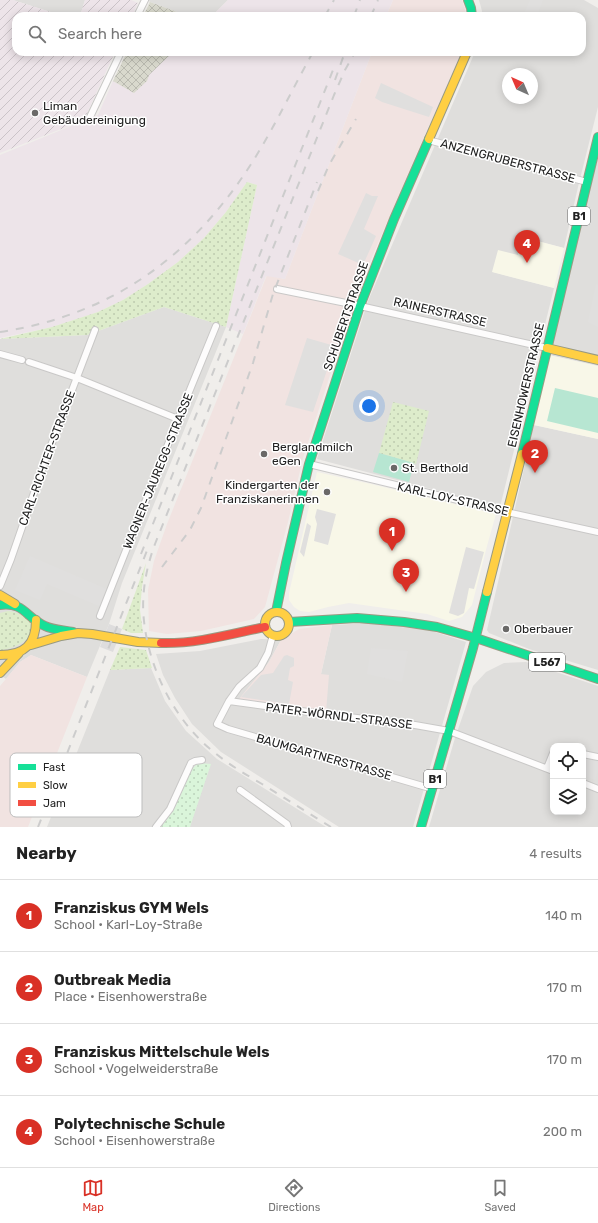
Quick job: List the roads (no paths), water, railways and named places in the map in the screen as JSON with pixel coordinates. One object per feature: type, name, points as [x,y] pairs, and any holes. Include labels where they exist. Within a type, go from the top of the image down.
[{"type":"main road","points":[[468,0],[472,12]]},
{"type":"main road","name":"SCHUBERTSTRASSE","points":[[276,612],[309,464],[360,306],[394,219],[465,56]]},
{"type":"main road","name":"EISENHOWERSTRASSE","points":[[476,638],[506,512],[525,443],[598,137]]},
{"type":"main road","name":"RAINERSTRASSE","points":[[547,348],[598,360]]},
{"type":"main road","points":[[0,595],[25,610],[36,620],[48,627],[138,642],[164,643],[206,639],[265,627]]},
{"type":"main road","points":[[0,605],[15,604]]},
{"type":"main road","points":[[276,612],[284,614],[289,622],[287,630],[278,636],[267,631],[265,627],[266,619],[270,614],[276,612]]},
{"type":"main road","points":[[289,622],[357,618],[404,622],[430,626],[476,638]]},
{"type":"main road","points":[[31,644],[36,632],[36,620]]},
{"type":"main road","points":[[0,672],[19,653],[31,644],[78,633]]},
{"type":"main road","name":"L567","points":[[476,638],[598,679]]},
{"type":"main road","name":"B1","points":[[421,827],[476,638]]},
{"type":"main road","points":[[0,656],[19,653]]},
{"type":"street","points":[[139,12],[144,0]]},
{"type":"street","points":[[90,117],[119,56]]},
{"type":"street","name":"ANZENGRUBERSTRASSE","points":[[428,140],[587,182]]},
{"type":"street","name":"RAINERSTRASSE","points":[[277,289],[547,348]]},
{"type":"street","name":"WAGNER-JAUREGG-STRASSE","points":[[100,616],[216,326]]},
{"type":"street","name":"CARL-RICHTER-STRASSE","points":[[0,586],[95,330]]},
{"type":"street","points":[[0,354],[22,360]]},
{"type":"street","points":[[29,362],[77,378],[178,419]]},
{"type":"street","name":"KARL-LOY-STRASSE","points":[[309,464],[506,512],[598,532]]},
{"type":"street","points":[[229,701],[260,668],[268,653],[273,635]]},
{"type":"street","name":"BAUMGARTNERSTRASSE","points":[[229,701],[217,724],[235,731],[433,789]]},
{"type":"street","name":"PATER-WÖRNDL-STRASSE","points":[[229,701],[416,725],[448,731],[550,770]]},
{"type":"street","points":[[586,755],[598,757]]},
{"type":"street","points":[[156,827],[170,809],[191,763],[202,760]]},
{"type":"street","points":[[547,768],[550,760]]},
{"type":"street","points":[[586,784],[598,789]]},
{"type":"street","points":[[240,790],[287,824],[288,827]]},
{"type":"railway","points":[[327,12],[334,0]]},
{"type":"railway","points":[[356,12],[360,0]]},
{"type":"railway","points":[[373,12],[378,0]]},
{"type":"railway","points":[[0,332],[41,324],[78,311],[113,295],[146,276],[176,252],[204,225],[229,195],[253,161],[311,56]]},
{"type":"railway","points":[[335,80],[344,56]]},
{"type":"railway","points":[[331,827],[228,763],[196,736],[184,722],[174,707],[157,674],[147,639],[143,601],[149,562],[155,544],[334,95],[353,56]]},
{"type":"railway","points":[[141,554],[333,70]]},
{"type":"railway","points":[[318,191],[329,165],[356,119]]},
{"type":"railway","points":[[162,567],[190,530],[201,508],[253,363],[273,294],[317,182]]},
{"type":"railway","points":[[67,753],[148,548]]},
{"type":"railway","points":[[38,827],[42,817]]},
{"type":"place","name":"Liman Gebäudereinigung","points":[[35,113]]},
{"type":"place","name":"Polytechnische Schule","points":[[527,263]]},
{"type":"place","name":"Berglandmilch eGen","points":[[264,454]]},
{"type":"place","name":"St. Berthold","points":[[394,468]]},
{"type":"place","name":"Outbreak Media","points":[[535,473]]},
{"type":"place","name":"Kindergarten der Franziskanerinnen","points":[[327,492]]},
{"type":"place","name":"Franziskus GYM Wels","points":[[392,551]]},
{"type":"place","name":"Franziskus Mittelschule Wels","points":[[406,592]]},
{"type":"place","name":"Oberbauer","points":[[506,629]]}]
